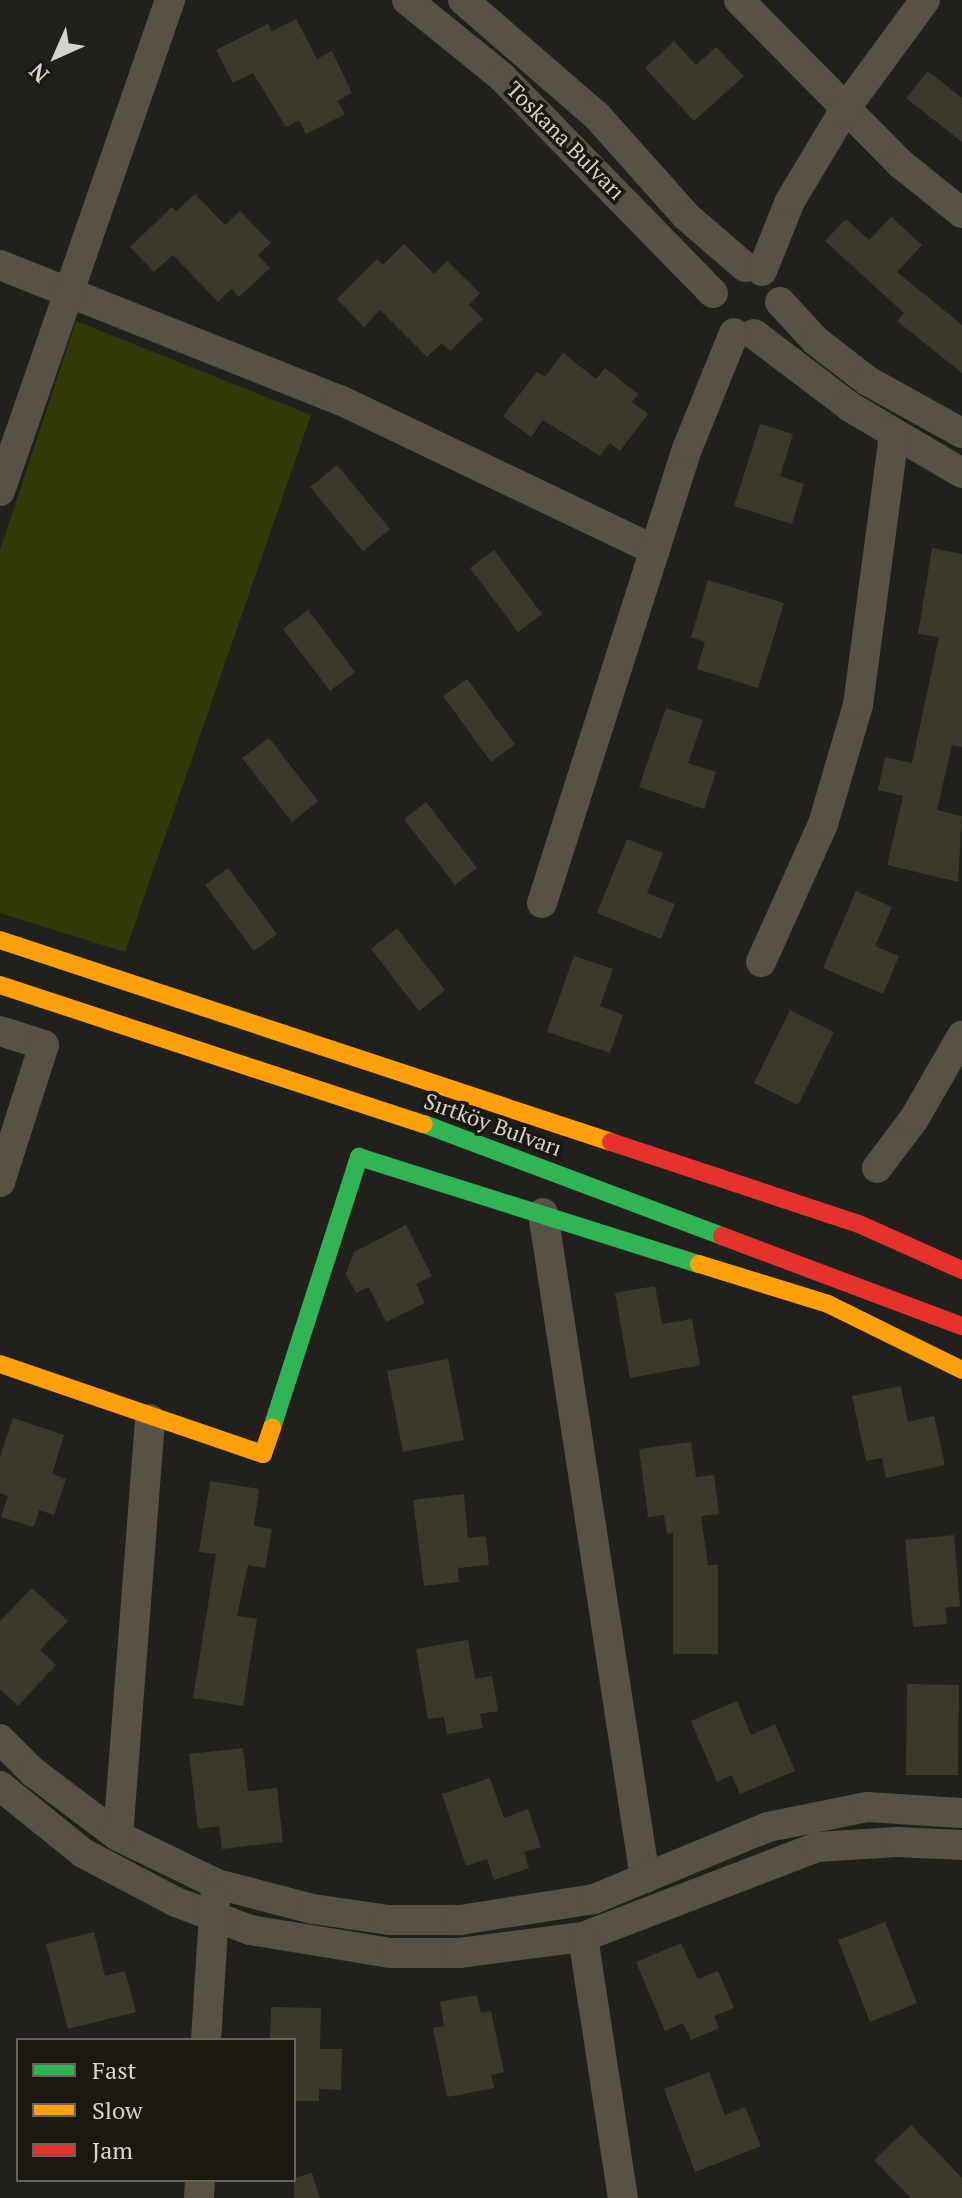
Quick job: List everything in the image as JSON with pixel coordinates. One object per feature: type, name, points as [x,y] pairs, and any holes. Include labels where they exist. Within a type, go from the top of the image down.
[{"type":"main road","name":"Sırtköy Bulvarı","points":[[0,940],[409,1118],[828,1265],[962,1326]]},
{"type":"main road","name":"Sırtköy Bulvarı","points":[[0,985],[229,1038],[842,1226],[962,1270]]},
{"type":"main road","points":[[0,1364],[150,1419],[263,1454],[359,1157],[828,1304],[962,1370]]},
{"type":"street","points":[[2,480],[170,0]]},
{"type":"street","name":"Toskana Bulvarı","points":[[407,0],[502,77],[713,293],[716,316],[800,374],[957,473]]},
{"type":"street","name":"Toskana Bulvarı","points":[[463,0],[597,116],[686,216],[774,281],[780,302],[816,341],[868,381],[962,433]]},
{"type":"street","points":[[739,0],[845,109],[962,213]]},
{"type":"street","points":[[713,293],[725,275],[754,269],[845,109],[925,0]]},
{"type":"street","points":[[0,265],[340,400],[655,550]]},
{"type":"street","points":[[542,903],[687,449],[744,334],[773,322],[780,302]]},
{"type":"street","points":[[761,962],[823,824],[858,705],[894,435]]},
{"type":"street","points":[[0,1031],[44,1045],[0,1182]]},
{"type":"street","points":[[877,1168],[914,1119],[962,1036]]},
{"type":"street","points":[[543,1213],[645,1878]]},
{"type":"street","points":[[118,1836],[150,1419]]},
{"type":"street","points":[[0,1739],[33,1772],[118,1836],[217,1884],[313,1909],[389,1920],[460,1920],[594,1899],[768,1827],[867,1807],[962,1813]]},
{"type":"street","points":[[0,1786],[83,1853],[133,1882],[212,1916],[318,1945],[391,1953],[459,1953],[583,1937],[817,1847],[897,1842],[962,1845]]},
{"type":"street","points":[[206,2038],[212,1916],[217,1884]]},
{"type":"street","points":[[583,1937],[623,2198]]},
{"type":"green space","points":[[76,321],[311,415],[125,952],[0,913],[0,550]]},
{"type":"building","points":[[296,19],[317,59],[332,51],[352,93],[337,101],[345,114],[306,134],[299,120],[286,127],[253,73],[233,83],[216,50],[268,24],[272,31]]},
{"type":"building","points":[[674,41],[696,65],[716,47],[744,76],[694,121],[645,68]]},
{"type":"building","points":[[928,71],[962,98],[962,142],[906,98]]},
{"type":"building","points":[[195,194],[225,225],[240,211],[271,243],[258,255],[270,268],[239,297],[231,289],[218,302],[173,255],[154,272],[130,247],[172,207],[176,212]]},
{"type":"building","points":[[891,217],[922,245],[897,272],[962,325],[962,373],[897,321],[904,313],[825,241],[846,219],[869,240]]},
{"type":"building","points":[[404,244],[434,274],[447,261],[480,293],[469,305],[483,319],[450,351],[442,343],[427,357],[380,310],[364,327],[337,299],[377,259],[383,265]]},
{"type":"building","points":[[563,353],[596,379],[605,368],[638,394],[632,402],[648,414],[620,451],[610,443],[600,456],[543,420],[531,437],[503,416],[537,372],[545,377]]},
{"type":"building","points":[[760,424],[793,434],[780,476],[804,484],[792,524],[734,506]]},
{"type":"building","points":[[337,465],[390,529],[363,551],[310,487]]},
{"type":"building","points":[[932,548],[962,554],[962,747],[952,745],[937,810],[962,816],[958,882],[887,865],[903,796],[878,790],[885,757],[912,763],[939,637],[918,634]]},
{"type":"building","points":[[494,550],[542,614],[518,632],[470,568]]},
{"type":"building","points":[[708,580],[784,603],[758,688],[697,669],[705,642],[691,637]]},
{"type":"building","points":[[308,610],[355,672],[330,691],[283,629]]},
{"type":"building","points":[[467,679],[515,744],[491,762],[443,696]]},
{"type":"building","points":[[666,708],[703,720],[688,763],[716,772],[704,809],[639,787]]},
{"type":"building","points":[[269,738],[318,801],[292,822],[242,758]]},
{"type":"building","points":[[426,802],[477,868],[455,885],[404,819]]},
{"type":"building","points":[[627,839],[663,853],[647,893],[675,904],[661,939],[597,913]]},
{"type":"building","points":[[228,868],[277,934],[254,951],[205,885]]},
{"type":"building","points":[[856,891],[892,907],[875,946],[899,956],[883,994],[823,968]]},
{"type":"building","points":[[397,928],[445,990],[419,1011],[371,949]]},
{"type":"building","points":[[574,956],[613,969],[600,1006],[623,1015],[610,1053],[547,1032]]},
{"type":"building","points":[[790,1010],[834,1032],[798,1105],[754,1083]]},
{"type":"building","points":[[406,1225],[432,1276],[416,1284],[425,1303],[386,1322],[369,1287],[356,1293],[346,1274],[354,1252]]},
{"type":"building","points":[[655,1286],[662,1324],[692,1319],[700,1365],[630,1378],[615,1293]]},
{"type":"building","points":[[448,1359],[464,1440],[403,1452],[387,1371]]},
{"type":"building","points":[[901,1386],[908,1422],[934,1416],[945,1465],[886,1478],[882,1458],[866,1461],[852,1396]]},
{"type":"building","points":[[13,1418],[64,1435],[52,1474],[66,1479],[54,1515],[39,1510],[34,1527],[1,1517],[8,1496],[0,1493],[0,1457]]},
{"type":"building","points":[[691,1442],[696,1477],[714,1475],[719,1514],[701,1516],[708,1565],[718,1565],[718,1654],[673,1654],[673,1533],[667,1534],[664,1515],[648,1517],[639,1449]]},
{"type":"building","points":[[210,1481],[259,1489],[254,1526],[272,1529],[265,1568],[248,1565],[237,1616],[257,1619],[243,1706],[193,1698],[216,1554],[199,1552]]},
{"type":"building","points":[[464,1494],[468,1538],[486,1536],[489,1565],[458,1568],[459,1582],[424,1586],[413,1500]]},
{"type":"building","points":[[954,1535],[960,1606],[945,1608],[947,1624],[913,1627],[905,1540]]},
{"type":"building","points":[[32,1588],[68,1621],[40,1650],[56,1665],[18,1706],[0,1689],[0,1621]]},
{"type":"building","points":[[468,1640],[475,1679],[492,1676],[498,1711],[480,1714],[483,1728],[447,1734],[444,1717],[428,1719],[416,1649]]},
{"type":"building","points":[[907,1684],[959,1685],[958,1775],[906,1775]]},
{"type":"building","points":[[737,1701],[751,1735],[775,1724],[795,1771],[740,1794],[732,1775],[717,1782],[691,1721]]},
{"type":"building","points":[[243,1748],[248,1791],[277,1788],[283,1842],[222,1849],[219,1826],[198,1829],[189,1754]]},
{"type":"building","points":[[490,1778],[504,1818],[528,1809],[541,1847],[524,1852],[529,1868],[494,1880],[487,1859],[466,1866],[442,1794]]},
{"type":"building","points":[[885,1922],[917,2003],[870,2022],[838,1940]]},
{"type":"building","points":[[94,1932],[105,1976],[125,1971],[136,2012],[68,2029],[46,1944]]},
{"type":"building","points":[[681,1943],[698,1979],[718,1971],[734,2008],[714,2016],[719,2028],[691,2040],[683,2023],[665,2031],[636,1962]]},
{"type":"building","points":[[477,1995],[481,2013],[491,2011],[504,2072],[491,2075],[494,2088],[447,2097],[433,2028],[444,2026],[440,2002]]},
{"type":"building","points":[[271,2007],[321,2008],[320,2049],[342,2049],[341,2090],[319,2089],[319,2101],[296,2101],[296,2038],[270,2038]]},
{"type":"building","points":[[709,2072],[725,2115],[745,2107],[761,2146],[695,2172],[664,2089]]},
{"type":"building","points":[[911,2125],[962,2178],[962,2198],[911,2198],[874,2160]]},
{"type":"building","points":[[312,2173],[320,2198],[294,2198],[296,2177]]},
{"type":"traffic: fast","points":[[424,1124],[722,1236]]},
{"type":"traffic: fast","points":[[272,1428],[359,1157],[699,1264]]},
{"type":"traffic: slow","points":[[0,940],[611,1142]]},
{"type":"traffic: slow","points":[[0,985],[424,1124]]},
{"type":"traffic: slow","points":[[699,1264],[828,1304],[962,1370]]},
{"type":"traffic: slow","points":[[0,1364],[263,1454],[272,1428]]},
{"type":"traffic: jam","points":[[611,1142],[859,1224],[962,1270]]},
{"type":"traffic: jam","points":[[722,1236],[962,1326]]}]
